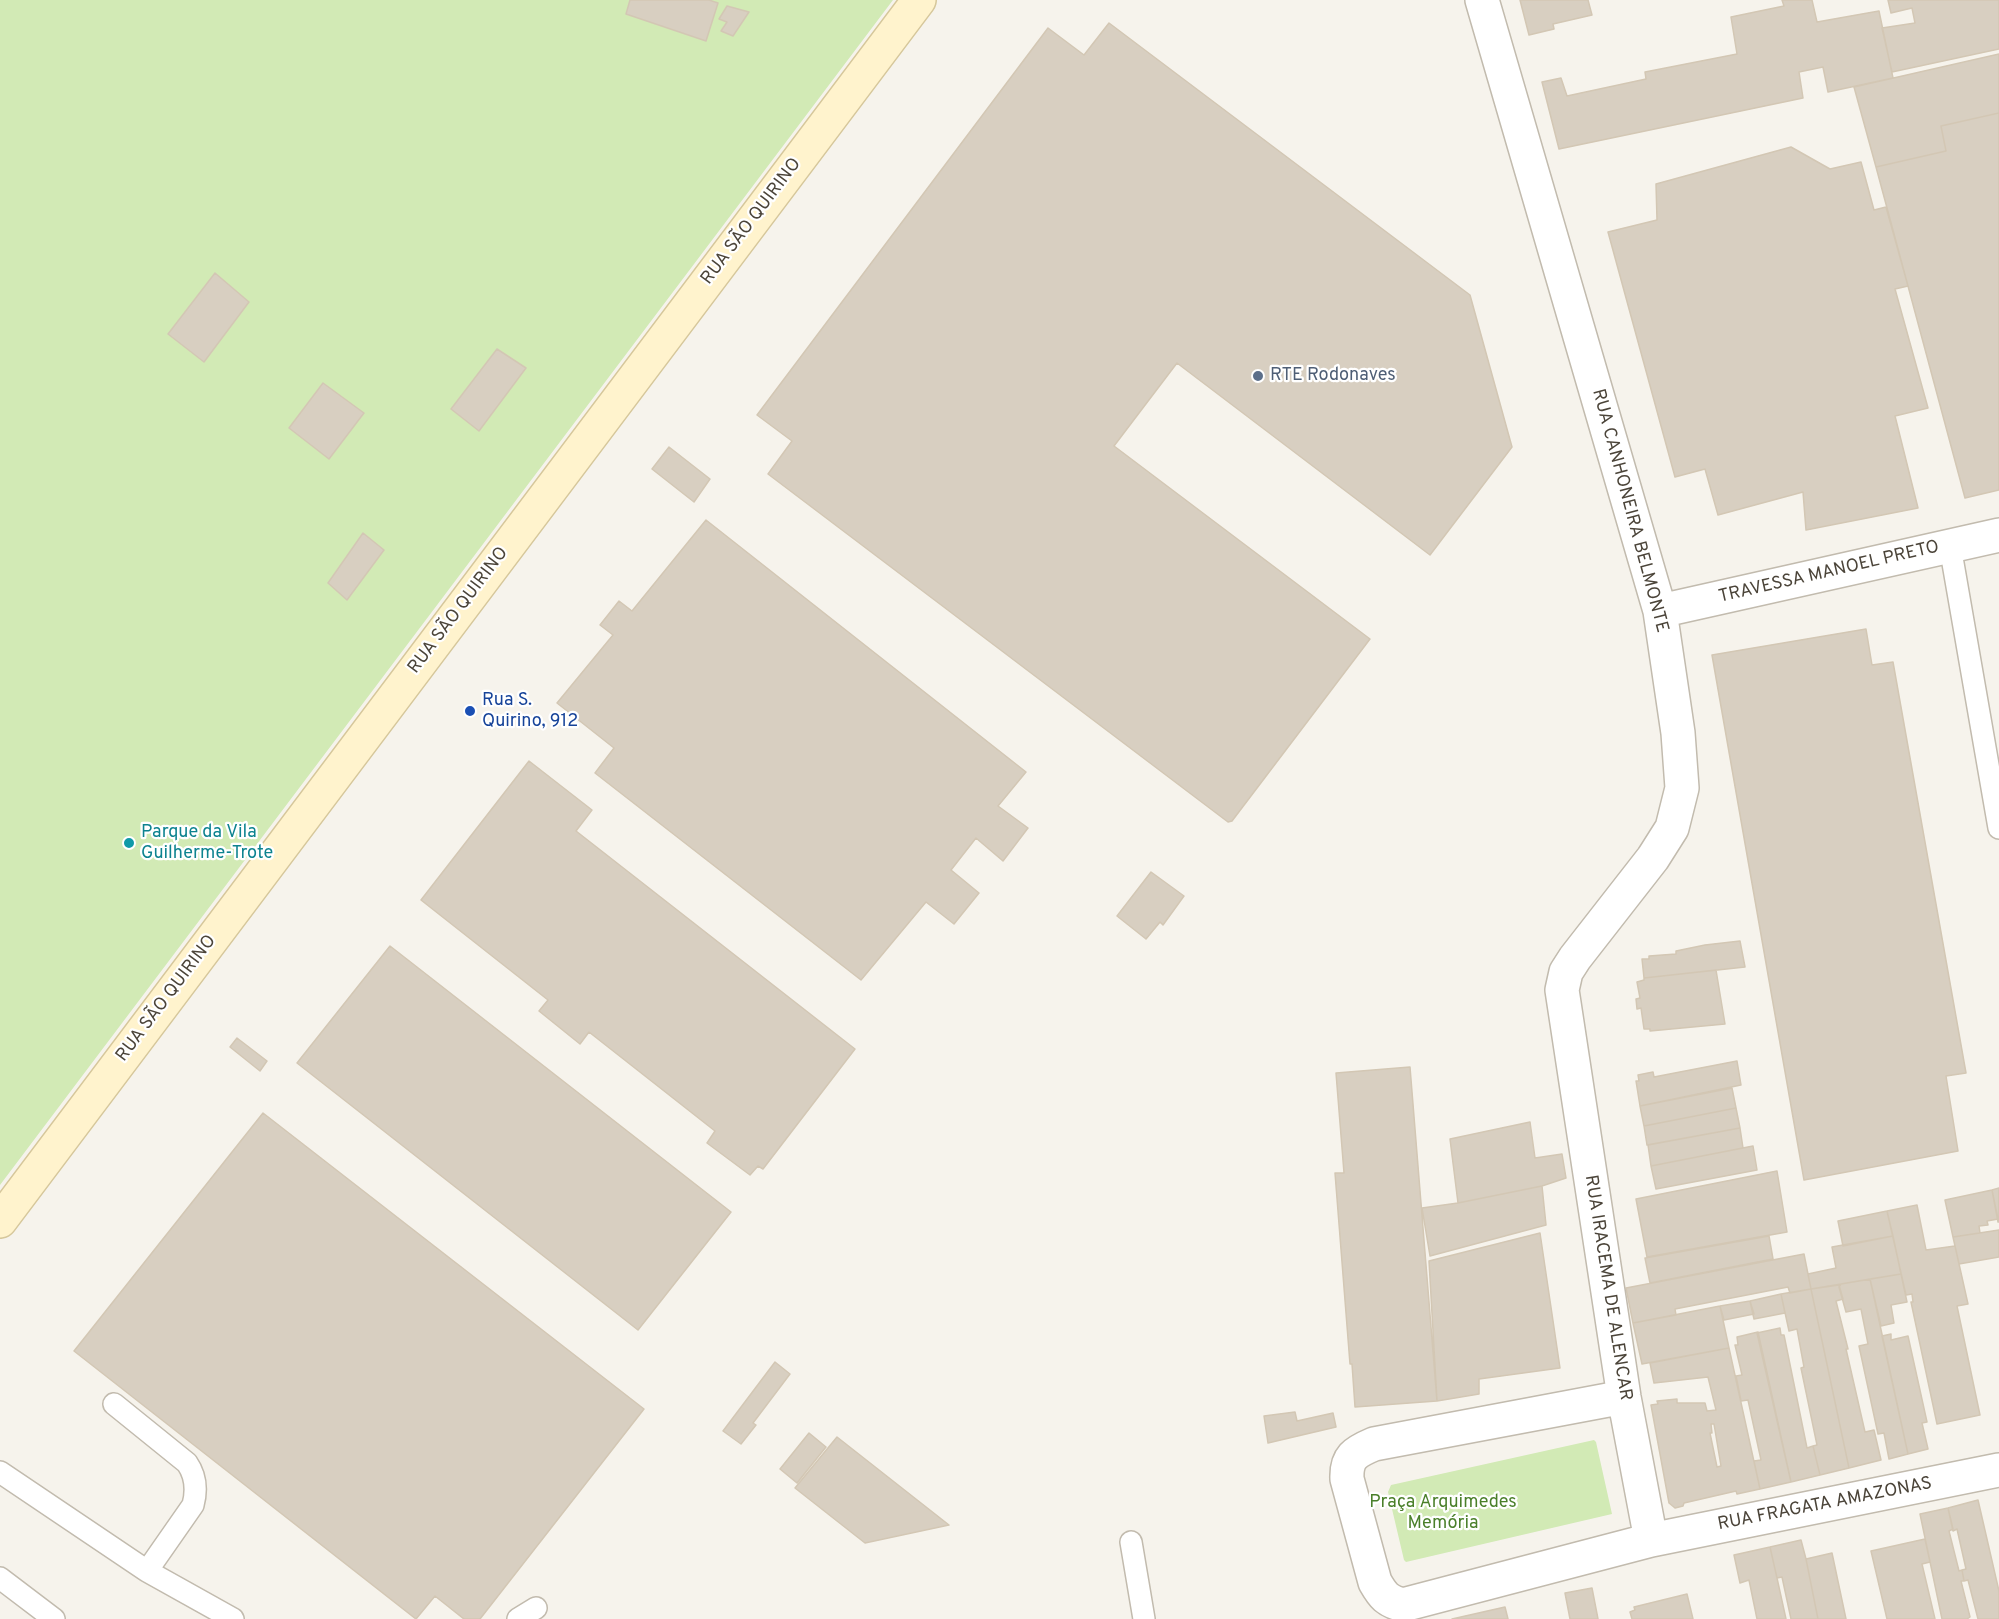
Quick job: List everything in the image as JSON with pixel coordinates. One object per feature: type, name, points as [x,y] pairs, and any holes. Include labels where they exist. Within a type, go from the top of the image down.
[{"type":"street","name":"RUA SÃO QUIRINO","points":[[0,1221],[919,0]]},
{"type":"street","name":"RUA CANHONEIRA BELMONTE","points":[[1482,0],[1660,611],[1678,733],[1682,788],[1672,828],[1653,858],[1566,972],[1562,990],[1568,1035]]},
{"type":"street","name":"TRAVESSA MANOEL PRETO","points":[[1660,611],[1999,535]]},
{"type":"street","name":"RUA IRACEMA DE ALENCAR","points":[[1568,1035],[1624,1397],[1651,1540]]},
{"type":"street","name":"RUA FRAGATA AMAZONAS","points":[[1624,1397],[1374,1444],[1352,1456],[1346,1467],[1347,1479],[1375,1582],[1383,1596],[1390,1602],[1403,1605],[1651,1540],[1999,1470]]},
{"type":"lane","points":[[1950,546],[1999,828]]},
{"type":"lane","points":[[114,1404],[186,1463],[192,1471],[195,1482],[196,1494],[193,1505],[147,1571]]},
{"type":"lane","points":[[0,1472],[147,1571],[233,1619]]},
{"type":"lane","points":[[1131,1542],[1144,1619]]},
{"type":"lane","points":[[0,1578],[54,1619]]},
{"type":"lane","points":[[518,1619],[536,1608]]},
{"type":"green space","name":"Parque da Vila Guilherme-Trote","points":[[0,0],[893,0],[0,1185]]},
{"type":"green space","name":"Praça Arquimedes Memória","points":[[1594,1440],[1612,1514],[1406,1562],[1404,1560],[1388,1492],[1391,1485]]},
{"type":"building","points":[[630,0],[709,0],[718,3],[706,41],[626,14]]},
{"type":"building","points":[[1520,0],[1588,0],[1592,15],[1553,24],[1554,29],[1529,35]]},
{"type":"building","points":[[1782,0],[1812,0],[1817,22],[1879,11],[1893,78],[1828,92],[1823,67],[1799,72],[1803,98],[1559,149],[1542,82],[1561,78],[1567,96],[1646,79],[1645,72],[1737,54],[1731,17],[1784,6]]},
{"type":"building","points":[[1888,0],[1999,0],[1999,49],[1892,72],[1882,28],[1915,23],[1912,8],[1891,13]]},
{"type":"building","points":[[727,6],[749,12],[733,36],[721,31],[727,22],[719,19]]},
{"type":"building","points":[[1109,23],[1470,295],[1512,447],[1430,555],[1177,363],[1114,446],[1370,639],[1232,821],[1228,822],[768,474],[792,441],[757,415],[1048,28],[1084,55]]},
{"type":"building","points":[[1999,54],[1999,113],[1941,126],[1946,151],[1876,167],[1854,87]]},
{"type":"building","points":[[1999,113],[1999,490],[1965,498],[1876,167],[1946,151],[1941,126]]},
{"type":"building","points":[[1791,147],[1830,169],[1861,162],[1874,210],[1886,207],[1908,286],[1895,289],[1928,408],[1895,416],[1918,508],[1806,530],[1803,492],[1718,515],[1705,469],[1675,477],[1608,232],[1657,220],[1656,184]]},
{"type":"building","points":[[215,273],[249,302],[204,362],[168,334]]},
{"type":"building","points":[[497,349],[526,368],[479,431],[451,409]]},
{"type":"building","points":[[323,383],[364,413],[329,459],[289,428]]},
{"type":"building","points":[[669,447],[710,479],[694,502],[652,469]]},
{"type":"building","points":[[706,520],[1026,772],[998,806],[1028,828],[1003,861],[976,838],[951,870],[979,893],[954,924],[926,902],[861,980],[595,773],[614,748],[557,703],[613,635],[600,625],[619,601],[632,611]]},
{"type":"building","points":[[363,533],[384,550],[347,600],[328,583]]},
{"type":"building","points":[[1866,629],[1872,665],[1893,662],[1966,1073],[1946,1076],[1958,1151],[1804,1180],[1712,655]]},
{"type":"building","points":[[529,761],[592,810],[576,831],[855,1049],[763,1169],[758,1166],[750,1175],[707,1143],[715,1131],[589,1032],[580,1044],[539,1011],[548,1000],[421,900]]},
{"type":"building","points":[[1151,872],[1184,896],[1163,925],[1160,922],[1146,939],[1117,916]]},
{"type":"building","points":[[1740,941],[1745,967],[1644,978],[1642,959],[1649,959],[1649,956],[1676,954],[1676,951],[1705,945]]},
{"type":"building","points":[[390,946],[731,1212],[638,1330],[297,1063]]},
{"type":"building","points":[[1716,970],[1725,1024],[1650,1031],[1650,1029],[1644,1029],[1641,1008],[1637,1009],[1636,999],[1640,998],[1637,982],[1644,978]]},
{"type":"building","points":[[237,1038],[267,1061],[260,1071],[230,1047]]},
{"type":"building","points":[[1737,1061],[1741,1085],[1640,1106],[1636,1081],[1639,1081],[1638,1075],[1653,1072],[1654,1077]]},
{"type":"building","points":[[1410,1067],[1437,1401],[1355,1407],[1335,1173],[1344,1173],[1336,1073]]},
{"type":"building","points":[[1732,1088],[1736,1108],[1644,1126],[1640,1106]]},
{"type":"building","points":[[1736,1108],[1740,1128],[1647,1145],[1644,1126]]},
{"type":"building","points":[[263,1113],[644,1409],[480,1619],[464,1619],[435,1596],[416,1619],[74,1351]]},
{"type":"building","points":[[1530,1122],[1535,1158],[1562,1154],[1566,1178],[1542,1186],[1458,1203],[1450,1139]]},
{"type":"building","points":[[1740,1128],[1743,1148],[1651,1166],[1648,1145]]},
{"type":"building","points":[[1753,1146],[1757,1170],[1656,1189],[1651,1166]]},
{"type":"building","points":[[1777,1171],[1787,1232],[1647,1257],[1636,1199]]},
{"type":"building","points":[[1542,1186],[1546,1225],[1430,1256],[1422,1208]]},
{"type":"building","points":[[1999,1188],[1999,1222],[1998,1222],[1992,1190]]},
{"type":"building","points":[[1992,1190],[1998,1219],[1987,1221],[1988,1225],[1979,1226],[1980,1233],[1953,1237],[1945,1200]]},
{"type":"building","points":[[1917,1205],[1926,1250],[1955,1246],[1968,1304],[1957,1306],[1980,1415],[1937,1424],[1911,1302],[1913,1302],[1912,1294],[1906,1295],[1887,1211]]},
{"type":"building","points":[[1887,1211],[1893,1236],[1843,1246],[1838,1221]]},
{"type":"building","points":[[1999,1230],[1999,1257],[1959,1264],[1953,1237]]},
{"type":"building","points":[[1540,1233],[1560,1368],[1479,1379],[1479,1394],[1437,1401],[1429,1261]]},
{"type":"building","points":[[1769,1236],[1773,1259],[1650,1283],[1645,1258]]},
{"type":"building","points":[[1893,1236],[1901,1274],[1811,1289],[1808,1274],[1836,1268],[1832,1247]]},
{"type":"building","points":[[1804,1254],[1811,1289],[1790,1293],[1788,1287],[1675,1309],[1676,1315],[1633,1323],[1626,1288]]},
{"type":"building","points":[[1901,1274],[1907,1302],[1891,1305],[1894,1323],[1881,1326],[1870,1279]]},
{"type":"building","points":[[1870,1279],[1908,1454],[1889,1459],[1884,1433],[1878,1434],[1859,1346],[1868,1344],[1861,1309],[1846,1312],[1839,1287],[1841,1284]]},
{"type":"building","points":[[1839,1285],[1843,1299],[1836,1301],[1865,1432],[1874,1430],[1881,1460],[1849,1468],[1811,1289]]},
{"type":"building","points":[[1811,1289],[1849,1468],[1820,1475],[1813,1446],[1817,1445],[1801,1368],[1804,1367],[1797,1329],[1789,1331],[1781,1294]]},
{"type":"building","points":[[1781,1294],[1785,1313],[1754,1319],[1750,1301]]},
{"type":"building","points":[[1750,1301],[1754,1314],[1724,1320],[1720,1306]]},
{"type":"building","points":[[1720,1306],[1729,1348],[1642,1364],[1633,1323]]},
{"type":"building","points":[[1780,1328],[1781,1335],[1784,1335],[1807,1448],[1813,1446],[1820,1475],[1791,1482],[1757,1333]]},
{"type":"building","points":[[1758,1332],[1791,1482],[1760,1489],[1754,1461],[1761,1460],[1748,1400],[1741,1401],[1736,1376],[1742,1375],[1735,1345],[1738,1345],[1737,1337]]},
{"type":"building","points":[[1891,1334],[1891,1340],[1908,1336],[1927,1422],[1922,1423],[1928,1449],[1908,1454],[1882,1336]]},
{"type":"building","points":[[1729,1348],[1760,1489],[1737,1494],[1736,1491],[1684,1503],[1683,1506],[1675,1508],[1669,1503],[1651,1405],[1658,1404],[1657,1401],[1677,1399],[1677,1403],[1705,1403],[1707,1411],[1716,1410],[1708,1377],[1654,1383],[1650,1363]],"holes":[[[1711,1424],[1714,1424],[1721,1466],[1717,1467],[1710,1433],[1712,1433]]]},
{"type":"building","points":[[775,1362],[790,1374],[753,1423],[756,1425],[741,1444],[723,1431]]},
{"type":"building","points":[[1295,1412],[1297,1421],[1333,1413],[1336,1427],[1268,1443],[1264,1416]]},
{"type":"building","points":[[809,1433],[826,1447],[797,1483],[780,1469]]},
{"type":"building","points":[[837,1437],[949,1525],[865,1543],[795,1488]]},
{"type":"building","points":[[1978,1500],[1999,1591],[1999,1619],[1978,1619],[1968,1580],[1964,1581],[1962,1570],[1966,1569],[1957,1529],[1953,1531],[1948,1508]]},
{"type":"building","points":[[1948,1508],[1953,1529],[1949,1531],[1959,1571],[1962,1570],[1964,1581],[1961,1581],[1970,1617],[1967,1619],[1942,1619],[1920,1514]]},
{"type":"building","points":[[1925,1539],[1930,1562],[1922,1564],[1935,1619],[1887,1619],[1871,1551]]},
{"type":"building","points":[[1801,1540],[1818,1619],[1791,1619],[1782,1577],[1777,1578],[1770,1547]]},
{"type":"building","points":[[1770,1547],[1786,1619],[1757,1619],[1749,1580],[1740,1583],[1734,1555]]},
{"type":"building","points":[[1832,1553],[1846,1619],[1818,1619],[1806,1559]]},
{"type":"building","points":[[1592,1588],[1598,1619],[1570,1619],[1565,1593]]},
{"type":"building","points":[[1687,1594],[1693,1619],[1632,1619],[1630,1612],[1635,1610],[1634,1607]]},
{"type":"building","points":[[1505,1607],[1508,1619],[1452,1619]]},
{"type":"place","name":"RTE Rodonaves","points":[[1258,376]]},
{"type":"place","name":"Rua S. Quirino, 912","points":[[470,711]]},
{"type":"place","name":"Parque da Vila Guilherme-Trote","points":[[129,843]]}]
